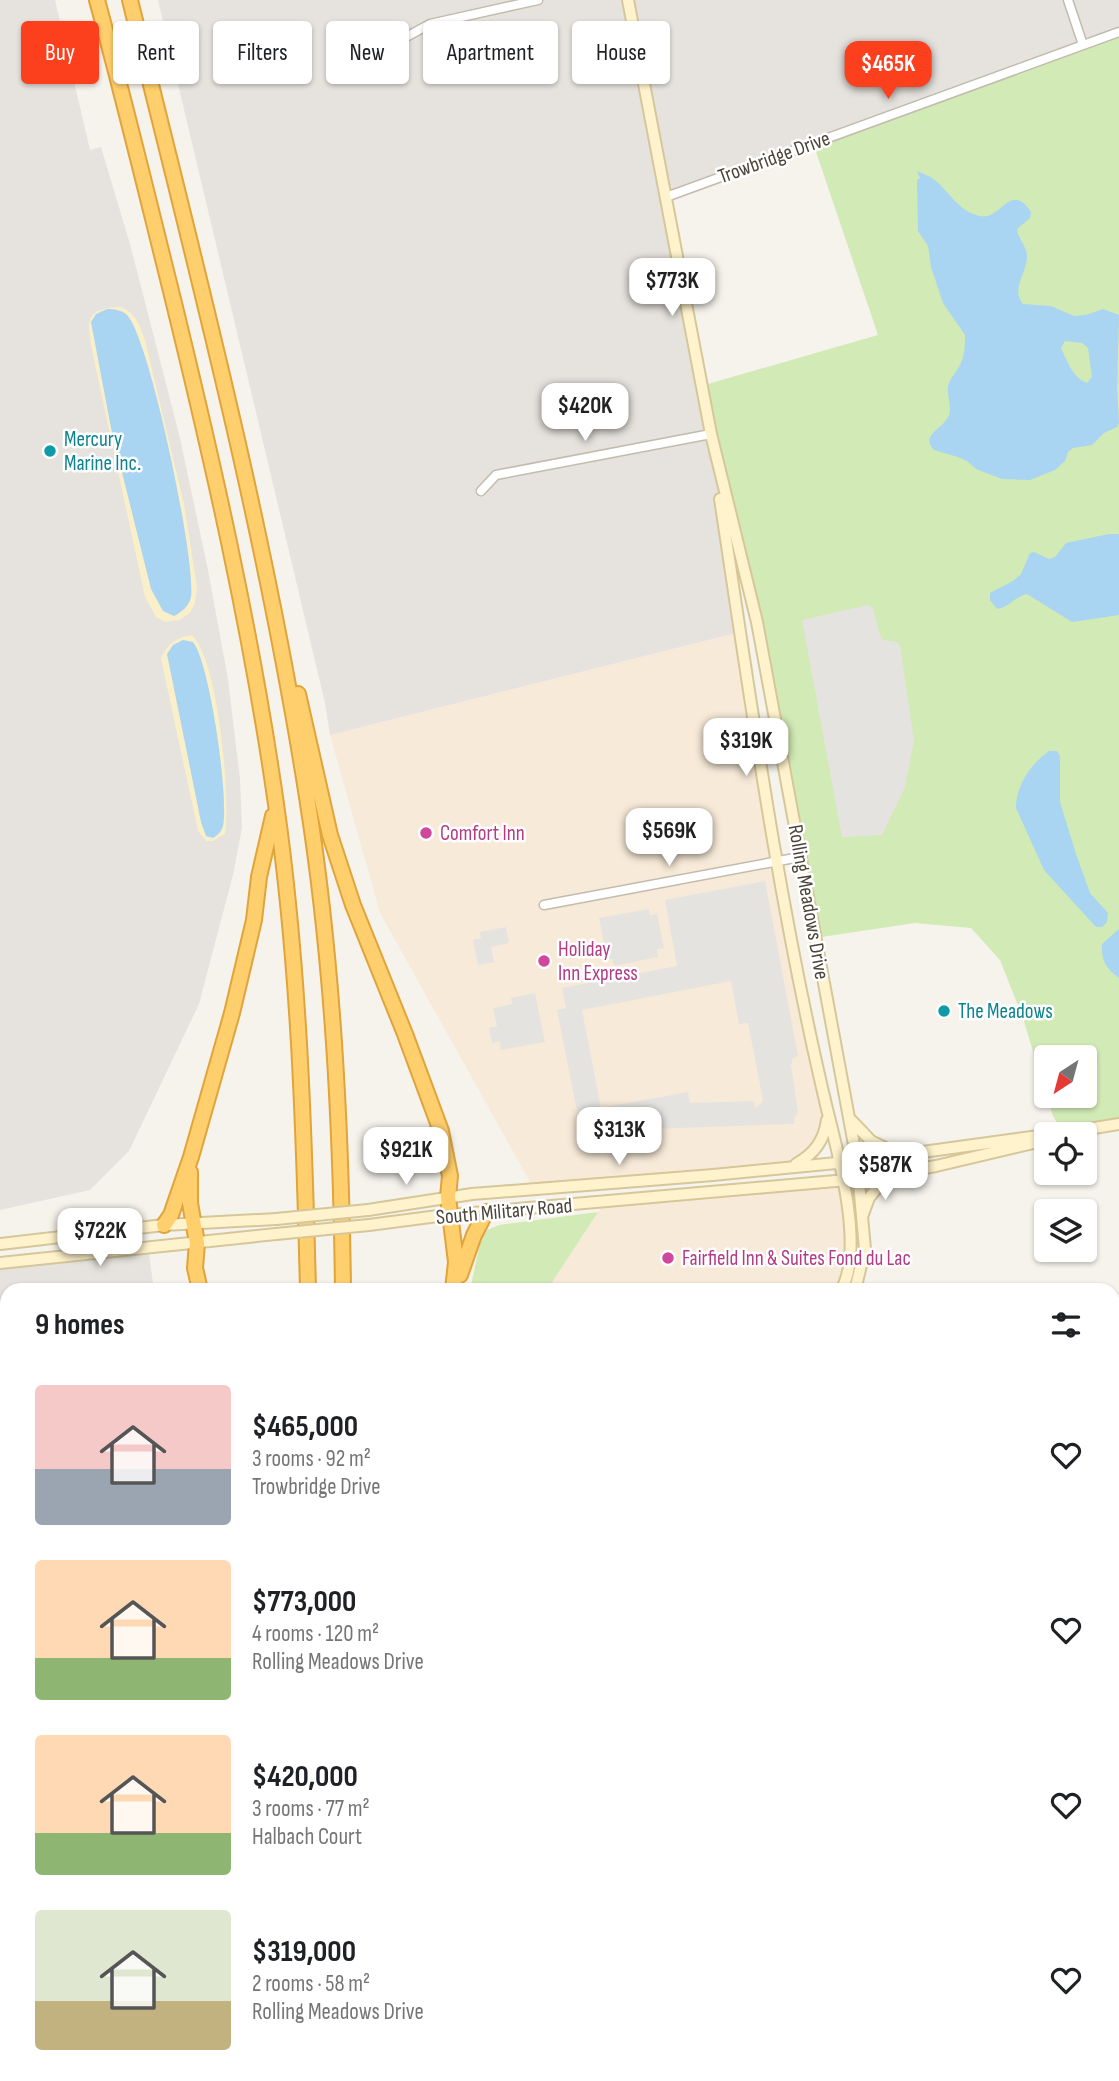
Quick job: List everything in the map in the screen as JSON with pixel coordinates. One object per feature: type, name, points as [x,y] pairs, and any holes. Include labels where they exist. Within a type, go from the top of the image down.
[{"type":"highway","points":[[97,0],[201,411],[245,615],[276,805],[292,953],[300,1049],[308,1283]]},
{"type":"highway","points":[[130,0],[254,512],[275,612],[307,800],[336,1047],[341,1142],[343,1283]]},
{"type":"highway","points":[[275,612],[298,690],[330,835],[353,905],[441,1131],[450,1176],[448,1197],[456,1262],[454,1283]]},
{"type":"highway","points":[[164,1225],[171,1216],[191,1157],[225,1038],[254,920],[259,877],[276,805]]},
{"type":"highway","points":[[191,1157],[190,1196],[197,1243],[195,1268],[198,1283]]},
{"type":"highway","points":[[457,1283],[474,1235],[486,1212]]},
{"type":"main road","name":"Rolling Meadows Drive","points":[[628,0],[711,434],[775,863],[828,1114],[841,1161],[851,1246],[849,1271],[844,1283]]},
{"type":"main road","name":"Rolling Meadows Drive","points":[[711,434],[757,621],[857,1161],[865,1249],[857,1283]]},
{"type":"main road","points":[[793,1166],[807,1158],[819,1145],[825,1132],[828,1114]]},
{"type":"main road","points":[[848,1116],[870,1141],[900,1154]]},
{"type":"main road","points":[[1097,1128],[1119,1124]]},
{"type":"main road","name":"South Military Road","points":[[0,1244],[164,1225],[276,1219],[368,1210],[448,1197],[857,1161],[1034,1137]]},
{"type":"main road","name":"South Military Road","points":[[0,1263],[450,1215],[858,1179],[1034,1144]]},
{"type":"main road","points":[[862,1217],[869,1198],[888,1174]]},
{"type":"street","points":[[409,35],[430,24],[538,0]]},
{"type":"street","points":[[1068,0],[1083,45]]},
{"type":"street","name":"Trowbridge Drive","points":[[666,197],[1119,32]]},
{"type":"street","points":[[481,491],[496,475],[711,434]]},
{"type":"street","points":[[544,905],[800,857]]},
{"type":"shaded area","points":[[0,0],[55,0],[60,21],[21,21],[21,84],[75,84],[90,150],[101,147],[130,244],[180,438],[208,570],[228,679],[240,779],[242,828],[233,875],[199,1004],[129,1151],[90,1190],[0,1210]]},
{"type":"shaded area","points":[[158,0],[1119,0],[1119,32],[666,197],[711,434],[740,632],[330,735],[325,703],[178,84],[199,84],[199,21],[163,21]]},
{"type":"shaded area","points":[[868,605],[873,608],[883,640],[897,642],[900,646],[914,741],[905,787],[882,835],[842,837],[802,620]]},
{"type":"shaded area","points":[[740,632],[775,863],[828,1114],[825,1132],[793,1166],[534,1189],[380,913],[330,735]]},
{"type":"shaded area","points":[[765,881],[798,1056],[793,1058],[791,1065],[798,1112],[794,1124],[590,1131],[586,1109],[577,1111],[557,1010],[566,1008],[562,988],[677,966],[665,900]],"holes":[[[731,981],[739,1024],[748,1023],[763,1100],[755,1108],[754,1101],[690,1103],[688,1092],[601,1108],[582,1010]]]},
{"type":"shaded area","points":[[649,909],[650,915],[657,914],[664,948],[657,949],[658,957],[614,966],[612,959],[607,959],[599,918]]},
{"type":"shaded area","points":[[506,927],[509,943],[491,947],[494,962],[478,965],[473,940],[481,938],[480,932]]},
{"type":"shaded area","points":[[535,993],[545,1042],[501,1050],[500,1041],[492,1043],[489,1028],[497,1026],[493,1008],[512,1004],[511,998]]},
{"type":"shaded area","points":[[843,1180],[851,1246],[843,1283],[552,1283],[604,1203]]},
{"type":"shaded area","points":[[148,1247],[153,1283],[0,1283],[0,1263]]},
{"type":"green space","points":[[1119,32],[1119,1124],[1097,1128],[1097,1122],[1057,1122],[1051,1108],[1097,1108],[1097,1045],[1034,1045],[1034,1055],[1000,960],[971,928],[915,923],[815,938],[778,733],[701,386],[878,335],[813,143]]},
{"type":"green space","points":[[598,1212],[552,1283],[472,1283],[481,1239],[487,1230],[499,1225]]},
{"type":"sand","points":[[121,307],[134,316],[145,340],[184,504],[197,587],[195,604],[190,613],[179,620],[165,622],[156,617],[145,597],[93,355],[89,326],[93,314],[108,308]]},
{"type":"sand","points":[[192,635],[201,649],[209,671],[224,762],[225,834],[213,841],[206,841],[198,831],[161,659],[173,642]]},
{"type":"water","points":[[917,171],[932,178],[965,210],[980,216],[994,213],[1011,201],[1024,203],[1031,212],[1030,218],[1017,229],[1027,255],[1018,292],[1023,304],[1051,306],[1074,316],[1103,309],[1119,315],[1119,423],[1092,445],[1073,448],[1055,470],[1030,480],[1002,479],[976,469],[958,457],[934,450],[930,445],[931,436],[949,415],[948,387],[962,360],[965,335],[943,303],[931,267],[928,246],[918,231],[917,180],[920,178]],"holes":[[[1065,341],[1082,343],[1088,348],[1092,377],[1087,383],[1074,373],[1061,348]]]},
{"type":"water","points":[[107,309],[125,313],[137,332],[159,405],[179,498],[191,575],[190,600],[180,613],[174,616],[163,611],[151,589],[111,428],[91,322],[96,314]]},
{"type":"water","points":[[1119,534],[1119,615],[1072,622],[1027,594],[997,609],[990,600],[990,593],[1021,574],[1030,553],[1034,552],[1049,559],[1055,557],[1066,543]]},
{"type":"water","points":[[183,640],[193,642],[199,655],[217,731],[224,811],[223,826],[213,838],[206,836],[201,822],[167,654],[173,645]]},
{"type":"water","points":[[1049,751],[1057,751],[1060,756],[1060,802],[1090,893],[1108,913],[1107,922],[1102,927],[1096,927],[1044,870],[1016,808],[1019,791],[1026,776],[1036,762]]},
{"type":"water","points":[[1119,929],[1119,978],[1105,964],[1102,944]]},
{"type":"place","name":"Mercury Marine Inc.","points":[[50,451]]},
{"type":"place","name":"Comfort Inn","points":[[426,833]]},
{"type":"place","name":"Holiday Inn Express","points":[[544,961]]},
{"type":"place","name":"The Meadows","points":[[944,1011]]},
{"type":"place","name":"Fairfield Inn & Suites Fond du Lac","points":[[668,1258]]}]
